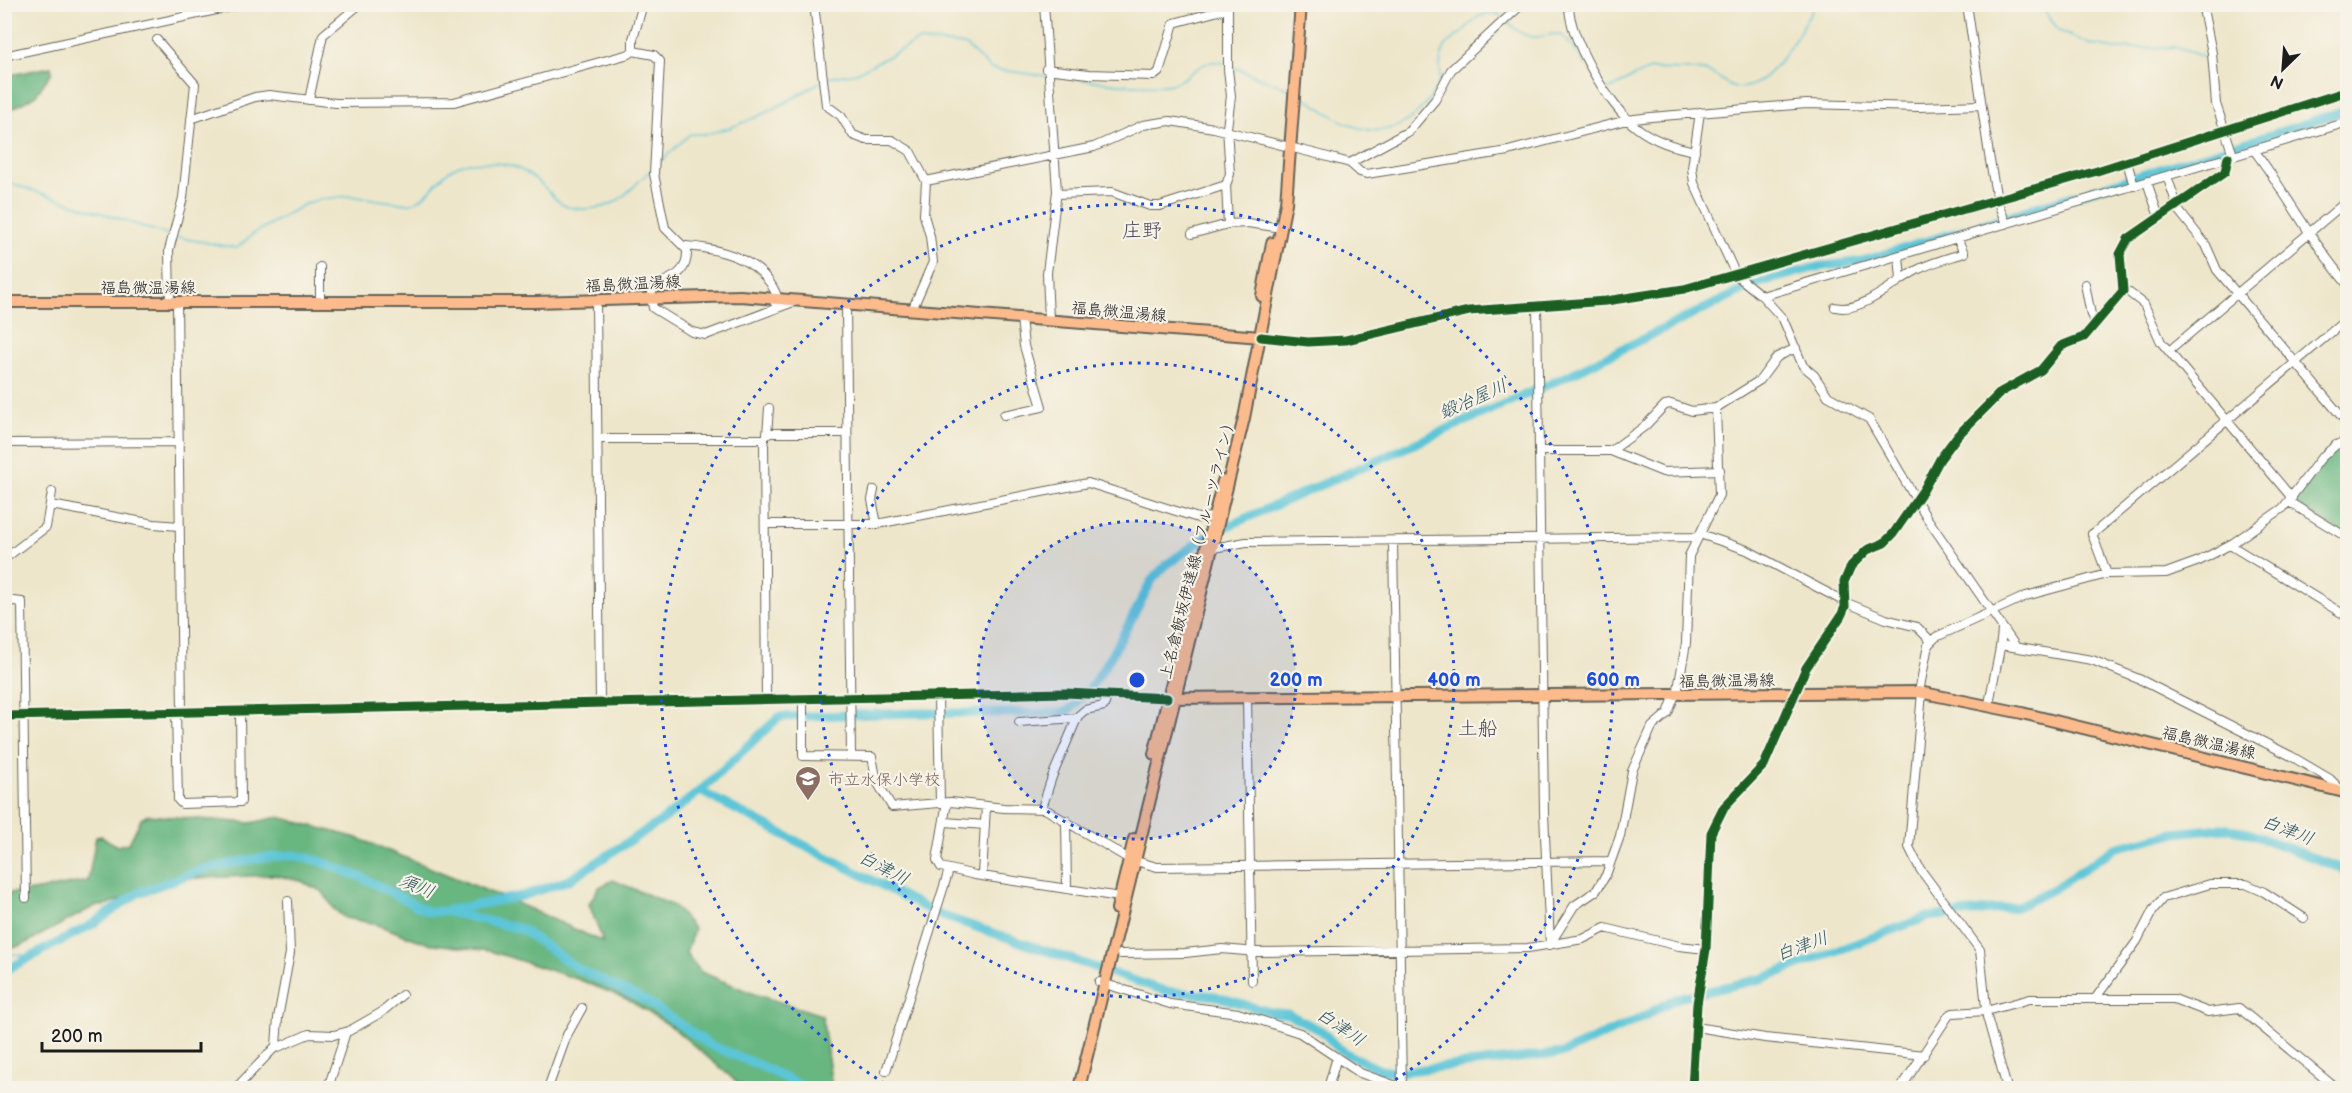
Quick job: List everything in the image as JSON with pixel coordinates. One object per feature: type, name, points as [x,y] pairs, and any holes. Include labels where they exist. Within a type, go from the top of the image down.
[{"type":"main road","name":"上名倉飯坂伊達線（フルーツライン）","points":[[1072,1089],[1113,954],[1132,860],[1218,518],[1286,203],[1295,4]]},
{"type":"main road","name":"上名倉飯坂伊達線（フルーツライン）","points":[[1257,337],[1288,148],[1302,4]]},
{"type":"main road","name":"福島微温湯線","points":[[4,302],[596,300],[711,296],[798,300],[1257,337]]},
{"type":"main road","name":"福島微温湯線","points":[[1171,699],[1920,692],[1989,706],[2345,792]]},
{"type":"main road","name":"上名倉飯坂伊達線（フルーツライン）","points":[[1113,954],[1120,897],[1132,860]]},
{"type":"main road","name":"上名倉飯坂伊達線（フルーツライン）","points":[[1079,1089],[1103,981]]},
{"type":"street","points":[[4,56],[244,4]]},
{"type":"street","points":[[309,100],[323,35],[360,4]]},
{"type":"street","points":[[633,51],[633,39],[643,4]]},
{"type":"street","points":[[814,4],[826,105],[841,116],[853,135],[866,140],[892,140],[910,152],[926,181],[924,215],[930,236],[933,262],[912,310]]},
{"type":"street","points":[[1044,4],[1046,69],[1057,194],[1047,278],[1050,320]]},
{"type":"street","points":[[1350,163],[1409,131],[1435,100],[1451,70],[1522,4]]},
{"type":"street","points":[[1569,4],[1579,44],[1609,97],[1628,120],[1663,143],[1695,151]]},
{"type":"street","points":[[1967,4],[1981,105],[1999,203],[2005,223]]},
{"type":"street","points":[[1692,1089],[1696,1027],[1706,949],[1710,843],[1714,824],[1724,807],[1764,765],[1793,694],[1811,660],[1837,625],[1845,602],[1844,582],[1851,566],[1867,550],[1890,537],[1917,500],[1945,451],[1975,416],[2001,392],[2041,370],[2061,346],[2081,339],[2097,322],[2123,288],[2120,258],[2122,245],[2158,217],[2224,172],[2231,155],[2216,104],[2212,53],[2202,4]]},
{"type":"street","points":[[1046,69],[1089,74],[1154,76],[1159,72],[1174,23],[1228,6],[1228,69],[1231,96],[1228,132],[1230,174],[1226,185],[1228,224]]},
{"type":"street","points":[[156,40],[195,81],[183,198],[169,250],[179,442],[178,800],[182,804],[241,802],[240,711]]},
{"type":"street","points":[[191,119],[255,97],[269,95],[309,100],[403,105],[454,102],[633,51],[659,58],[654,174],[665,228],[674,240],[686,246],[718,251],[750,263],[766,275],[778,299],[771,309]]},
{"type":"street","points":[[1257,337],[1308,342],[1346,340],[1452,314],[1655,295],[1739,279],[2226,135],[2348,91]]},
{"type":"street","points":[[926,181],[1105,144],[1143,125],[1163,121],[1179,121],[1228,132],[1350,163],[1367,174],[1508,151],[1628,120],[1806,104],[1919,107],[1981,105]]},
{"type":"street","points":[[1700,112],[1692,168],[1694,183],[1739,279],[1759,294],[1783,319],[1803,366],[1814,375],[1828,396],[1869,418],[1925,515],[2016,647]]},
{"type":"street","points":[[1759,294],[1899,256],[2133,184],[2147,182],[2231,155],[2348,122]]},
{"type":"street","points":[[2254,150],[2280,184],[2309,234],[2348,285]]},
{"type":"street","points":[[2128,165],[2133,184]]},
{"type":"street","points":[[2167,176],[2187,223],[2208,248],[2217,270],[2348,424]]},
{"type":"street","points":[[2147,182],[2158,217]]},
{"type":"street","points":[[1057,194],[1112,192],[1160,207],[1226,185]]},
{"type":"street","points":[[2169,351],[2348,200]]},
{"type":"street","points":[[1192,234],[1228,224],[1248,223],[1275,226]]},
{"type":"street","points":[[1834,307],[1847,307],[1861,302],[1885,292],[1902,279],[1935,262],[1964,253],[1958,238]]},
{"type":"street","points":[[686,246],[686,265],[676,277],[653,286],[651,297],[653,308],[701,335],[706,336],[798,300]]},
{"type":"street","points":[[1899,256],[1902,279]]},
{"type":"street","points":[[320,267],[320,302]]},
{"type":"street","points":[[2085,284],[2091,315],[2097,322]]},
{"type":"street","points":[[2123,288],[2134,294],[2148,310],[2160,340],[2290,500],[2348,538]]},
{"type":"street","points":[[596,300],[600,702]]},
{"type":"street","points":[[846,305],[850,756]]},
{"type":"street","points":[[1537,305],[1545,862],[1550,945]]},
{"type":"street","points":[[1004,415],[1042,408],[1024,346],[1021,318]]},
{"type":"street","points":[[2107,574],[2092,534],[2348,318]]},
{"type":"street","points":[[1611,451],[1646,426],[1665,405],[1671,404],[1692,411],[1716,408],[1760,380],[1777,357],[1796,348]]},
{"type":"street","points":[[766,700],[765,524],[766,436],[769,408]]},
{"type":"street","points":[[1550,945],[1574,906],[1600,885],[1620,836],[1632,771],[1646,737],[1652,727],[1668,713],[1676,695],[1686,643],[1688,560],[1718,500],[1720,470],[1716,408]]},
{"type":"street","points":[[598,439],[846,433]]},
{"type":"street","points":[[1930,640],[2024,596],[2107,574],[2166,573],[2182,568],[2229,545],[2290,500],[2321,458],[2336,445],[2348,440]]},
{"type":"street","points":[[4,443],[179,442]]},
{"type":"street","points":[[1539,451],[1611,451],[1660,471],[1720,470]]},
{"type":"street","points":[[765,524],[877,524],[1088,483],[1198,518],[1218,518]]},
{"type":"street","points":[[873,490],[872,500],[877,524]]},
{"type":"street","points":[[4,559],[46,527],[52,492]]},
{"type":"street","points":[[51,505],[154,524],[179,526]]},
{"type":"street","points":[[1211,546],[1246,542],[1699,536],[1747,550],[1845,602],[1886,619],[1917,627],[1930,640]]},
{"type":"street","points":[[1103,981],[1170,1004],[1245,1015],[1300,1033],[1360,1072],[1402,1089],[1398,697],[1393,541]]},
{"type":"street","points":[[2229,545],[2348,617]]},
{"type":"street","points":[[4,600],[22,602],[26,897]]},
{"type":"street","points":[[1989,706],[2002,629]]},
{"type":"street","points":[[1930,640],[1920,692],[1908,847],[1920,869],[1980,950],[1986,1011],[2007,1089]]},
{"type":"street","points":[[2001,645],[2092,660],[2141,680],[2240,728],[2312,768],[2345,792]]},
{"type":"street","points":[[1042,808],[1052,777],[1077,718],[1085,710],[1104,706],[1108,694]]},
{"type":"street","points":[[4,716],[939,696],[1108,694],[1171,699]]},
{"type":"street","points":[[939,696],[945,822],[937,863],[949,870],[1120,897]]},
{"type":"street","points":[[1247,697],[1252,981]]},
{"type":"street","points":[[803,700],[802,756],[867,755],[874,760],[876,777],[891,807],[943,802],[1042,808],[1132,860],[1163,868],[1611,861]]},
{"type":"street","points":[[1019,722],[1077,718]]},
{"type":"street","points":[[982,876],[986,806]]},
{"type":"street","points":[[1066,820],[1067,888]]},
{"type":"street","points":[[945,822],[985,825]]},
{"type":"street","points":[[886,1071],[949,870]]},
{"type":"street","points":[[2095,999],[2137,941],[2153,910],[2163,898],[2210,884],[2246,884],[2264,892],[2304,918]]},
{"type":"street","points":[[276,1048],[278,1018],[290,953],[288,901]]},
{"type":"street","points":[[1113,954],[1185,953],[1222,949],[1528,948],[1583,939],[1605,928],[1616,928],[1672,945],[1706,949]]},
{"type":"street","points":[[236,1089],[276,1048],[309,1034],[334,1035],[346,1032],[382,1012],[402,995]]},
{"type":"street","points":[[1901,1089],[1949,1015],[1986,1011],[2024,1000],[2174,999],[2208,1011],[2239,1008],[2337,1089]]},
{"type":"street","points":[[548,1089],[567,1035],[582,1008]]},
{"type":"street","points":[[1696,1027],[1765,1038],[1924,1054]]},
{"type":"street","points":[[328,1089],[346,1032]]},
{"type":"street","points":[[1328,1089],[1337,1057]]},
{"type":"green space","points":[[51,67],[52,72],[35,96],[5,113],[5,76]]},
{"type":"green space","points":[[2347,442],[2347,536],[2292,502],[2329,454]]},
{"type":"green space","points":[[148,815],[251,823],[279,817],[357,838],[517,903],[603,942],[589,904],[599,887],[613,880],[674,906],[694,929],[686,953],[701,972],[754,994],[822,1015],[832,1087],[835,1088],[744,1088],[672,1027],[629,1000],[580,980],[490,951],[426,943],[372,923],[345,918],[334,909],[323,892],[301,881],[274,875],[176,879],[103,906],[95,906],[24,944],[5,951],[5,893],[27,892],[88,881],[96,837],[101,836],[117,846],[129,843],[141,819]]},
{"type":"waterway","points":[[1607,90],[1649,69],[1703,71],[1712,73],[1732,86],[1749,86],[1761,80],[1783,57],[1816,4]]},
{"type":"waterway","points":[[2039,4],[2059,31],[2092,45],[2116,49],[2174,47],[2205,57]]},
{"type":"waterway","points":[[1298,93],[1326,112],[1354,126],[1369,130],[1383,130],[1398,126],[1414,116],[1433,93],[1440,78],[1441,58],[1447,44],[1480,16],[1496,13],[1504,18]]},
{"type":"waterway","points":[[1507,21],[1517,30],[1533,37],[1551,34],[1562,36],[1586,65]]},
{"type":"waterway","points":[[826,78],[856,73],[918,41],[959,44],[966,46],[991,69],[1046,76]]},
{"type":"waterway","points":[[1051,76],[1123,84],[1166,85],[1181,80],[1207,63],[1224,63]]},
{"type":"waterway","points":[[1231,66],[1291,90]]},
{"type":"waterway","points":[[659,163],[690,134],[705,134],[721,130],[757,117],[820,82]]},
{"type":"waterway","name":"鍛冶屋川","points":[[445,911],[522,896],[569,880],[664,819],[700,791],[779,717],[914,713],[1063,713],[1075,705],[1100,674],[1152,580],[1166,565],[1210,534],[1563,378],[1755,284],[1817,267],[1863,261],[2348,109]]},
{"type":"waterway","points":[[175,237],[237,248],[253,234],[305,204],[321,199],[350,196],[408,204],[424,196],[450,170],[470,163],[486,162],[517,168],[539,182],[555,199],[567,207],[576,209],[607,206],[628,192],[651,170]]},
{"type":"waterway","points":[[4,181],[171,236]]},
{"type":"waterway","name":"白津川","points":[[700,791],[937,914],[1165,991],[1215,996],[1270,1012],[1288,1014],[1322,1031],[1336,1046],[1349,1055],[1381,1070],[1398,1072],[1563,1053],[1637,1020],[1677,998],[1761,979],[1927,917],[2017,907],[2055,888],[2115,848],[2174,833],[2222,828],[2243,831],[2348,871]]},
{"type":"waterway","name":"須川","points":[[4,971],[93,924],[138,893],[201,870],[259,858],[294,855],[320,861],[363,878],[429,912],[445,911],[521,929],[578,969],[646,1001],[710,1045],[761,1066],[805,1088]]},
{"type":"waterway","points":[[4,954],[34,955]]},
{"type":"cycle path","points":[[1261,337],[1308,342],[1346,340],[1469,311],[1606,301],[1684,289],[2097,171],[2348,91]]},
{"type":"cycle path","points":[[1692,1088],[1697,1004],[1706,949],[1711,833],[1724,807],[1764,765],[1806,668],[1845,607],[1844,582],[1851,566],[1867,550],[1884,543],[1893,534],[1924,489],[1940,459],[1958,435],[2001,392],[2041,370],[2061,346],[2084,337],[2123,291],[2120,254],[2128,239],[2225,172],[2228,157]]},
{"type":"cycle path","points":[[4,716],[1066,693],[1167,698]]},
{"type":"place","name":"市立水保小学校","points":[[808,802]]},
{"type":"district","name":"庄野","points":[[1142,230]]},
{"type":"district","name":"土船","points":[[1478,728]]}]
